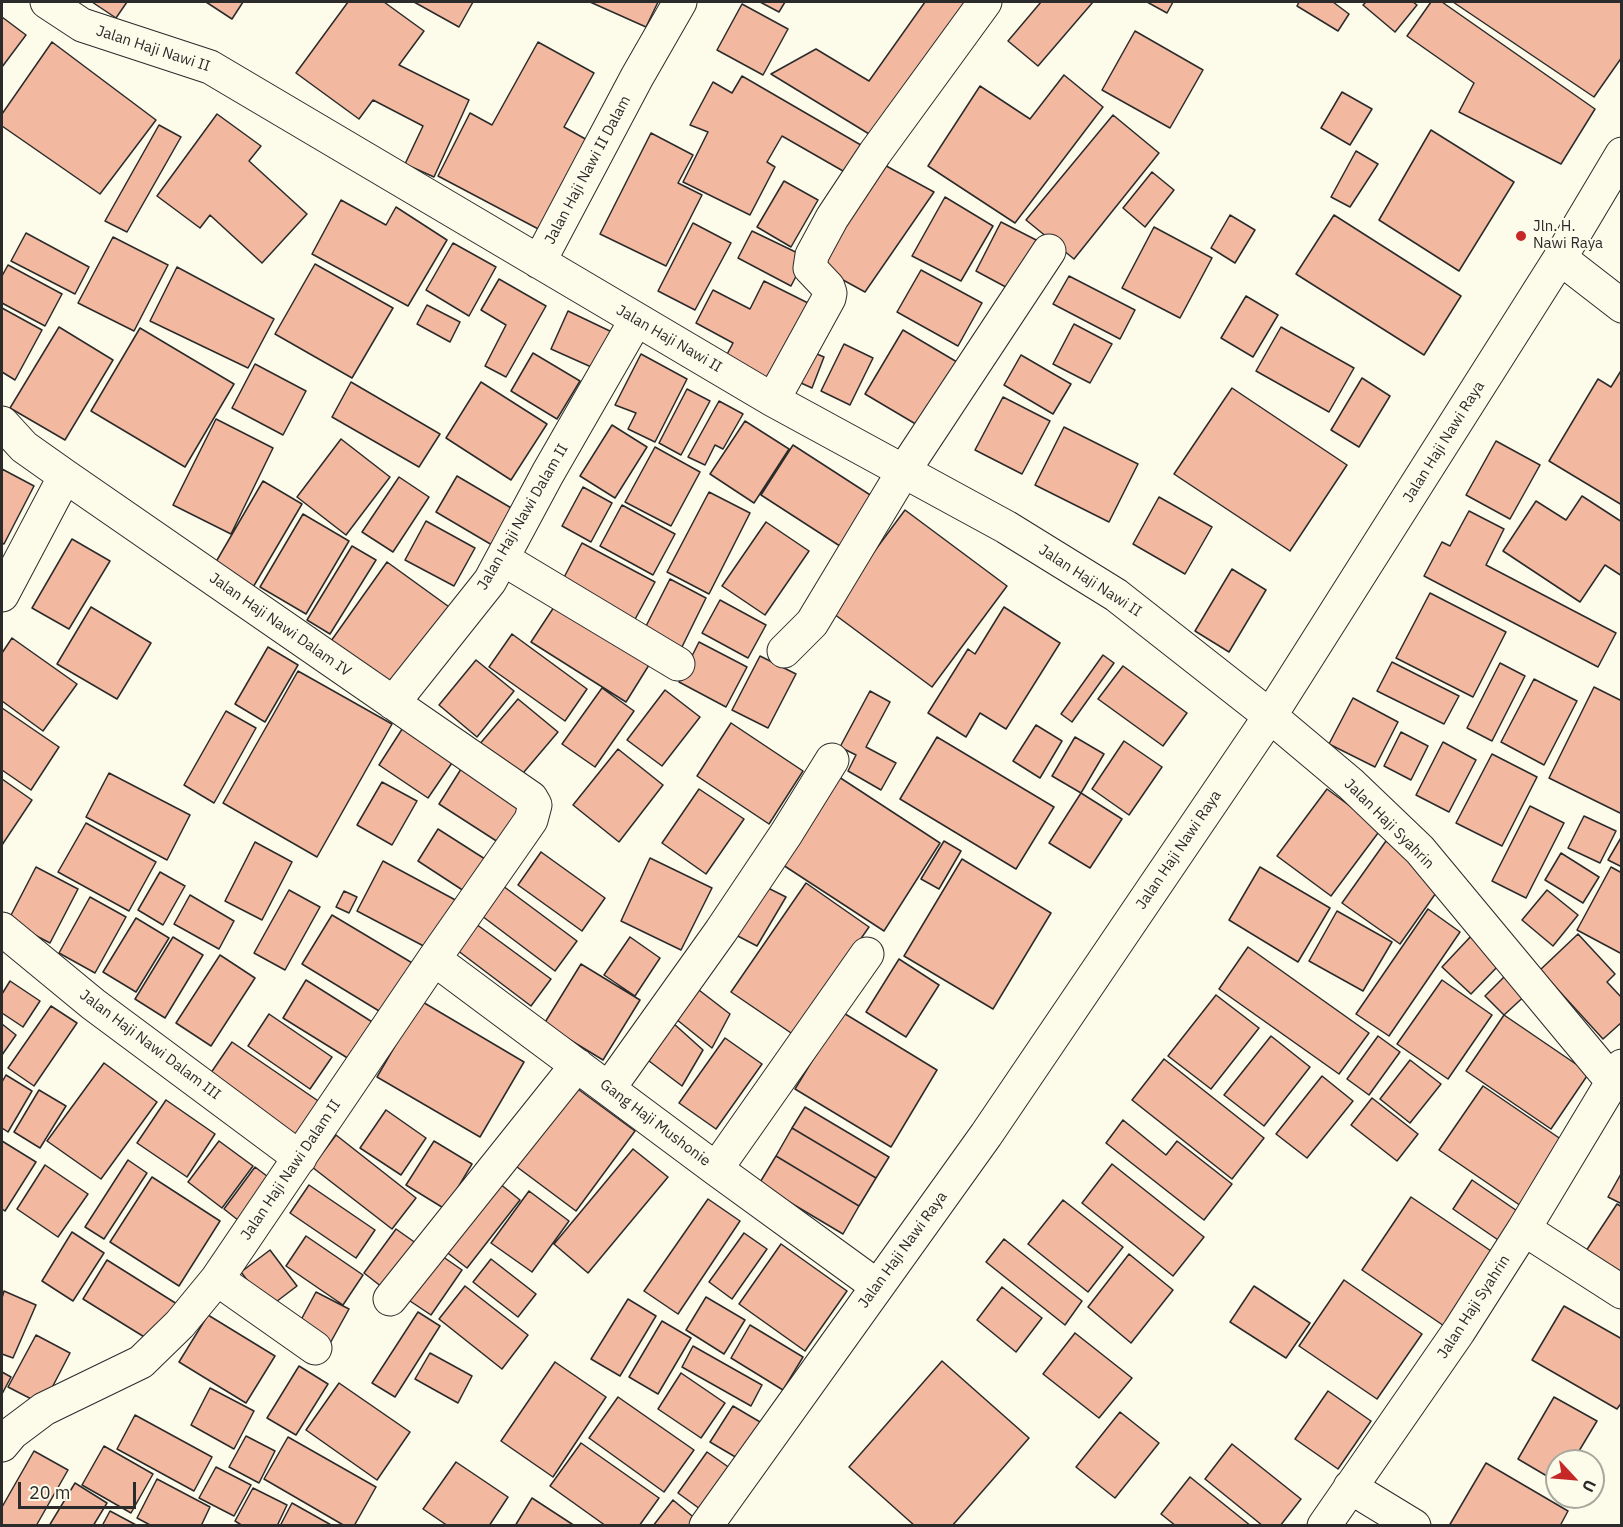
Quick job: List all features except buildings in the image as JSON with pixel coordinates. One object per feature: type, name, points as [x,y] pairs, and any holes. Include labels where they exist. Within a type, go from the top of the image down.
[{"type":"street","name":"Jalan Haji Nawi II","points":[[47,2],[82,25],[210,67],[773,400],[1006,527],[1116,595],[1270,716]]},
{"type":"street","name":"Jalan Haji Nawi II Dalam","points":[[539,262],[636,77],[680,2]]},
{"type":"street","points":[[773,400],[829,298],[828,287],[810,268],[812,255],[832,218],[875,153],[985,2]]},
{"type":"street","name":"Jalan Haji Nawi Raya","points":[[706,1526],[986,1135],[1270,716],[1560,258],[1622,154]]},
{"type":"street","points":[[784,651],[812,623],[903,472],[1049,251]]},
{"type":"street","points":[[1560,258],[1622,306]]},
{"type":"street","name":"Jalan Haji Nawi Dalam II","points":[[393,703],[490,581],[548,473],[636,320]]},
{"type":"street","name":"Jalan Haji Nawi Dalam IV","points":[[2,423],[24,447],[531,798],[535,805],[532,816],[522,833]]},
{"type":"street","points":[[2,594],[65,476]]},
{"type":"street","points":[[503,559],[678,664]]},
{"type":"street","name":"Jalan Haji Syahrin","points":[[1270,716],[1351,784],[1420,850],[1617,1073],[1524,1229],[1458,1331],[1324,1526]]},
{"type":"street","points":[[609,1088],[721,932],[832,760]]},
{"type":"street","name":"Jalan Haji Nawi Dalam II","points":[[2,1445],[12,1433],[44,1409],[141,1362],[168,1338],[217,1279],[522,833]]},
{"type":"street","name":"Jalan Haji Nawi Dalam III","points":[[2,929],[93,1004],[300,1158]]},
{"type":"street","points":[[716,1169],[867,954]]},
{"type":"street","name":"Gang Haji Mushonie","points":[[434,959],[877,1286]]},
{"type":"street","points":[[390,1299],[577,1065]]},
{"type":"street","points":[[1524,1229],[1622,1292]]},
{"type":"street","points":[[217,1279],[315,1348]]},
{"type":"street","points":[[1350,1487],[1414,1526]]},
{"type":"place","name":"Jln. H. Nawi Raya","points":[[1521,236]]}]
